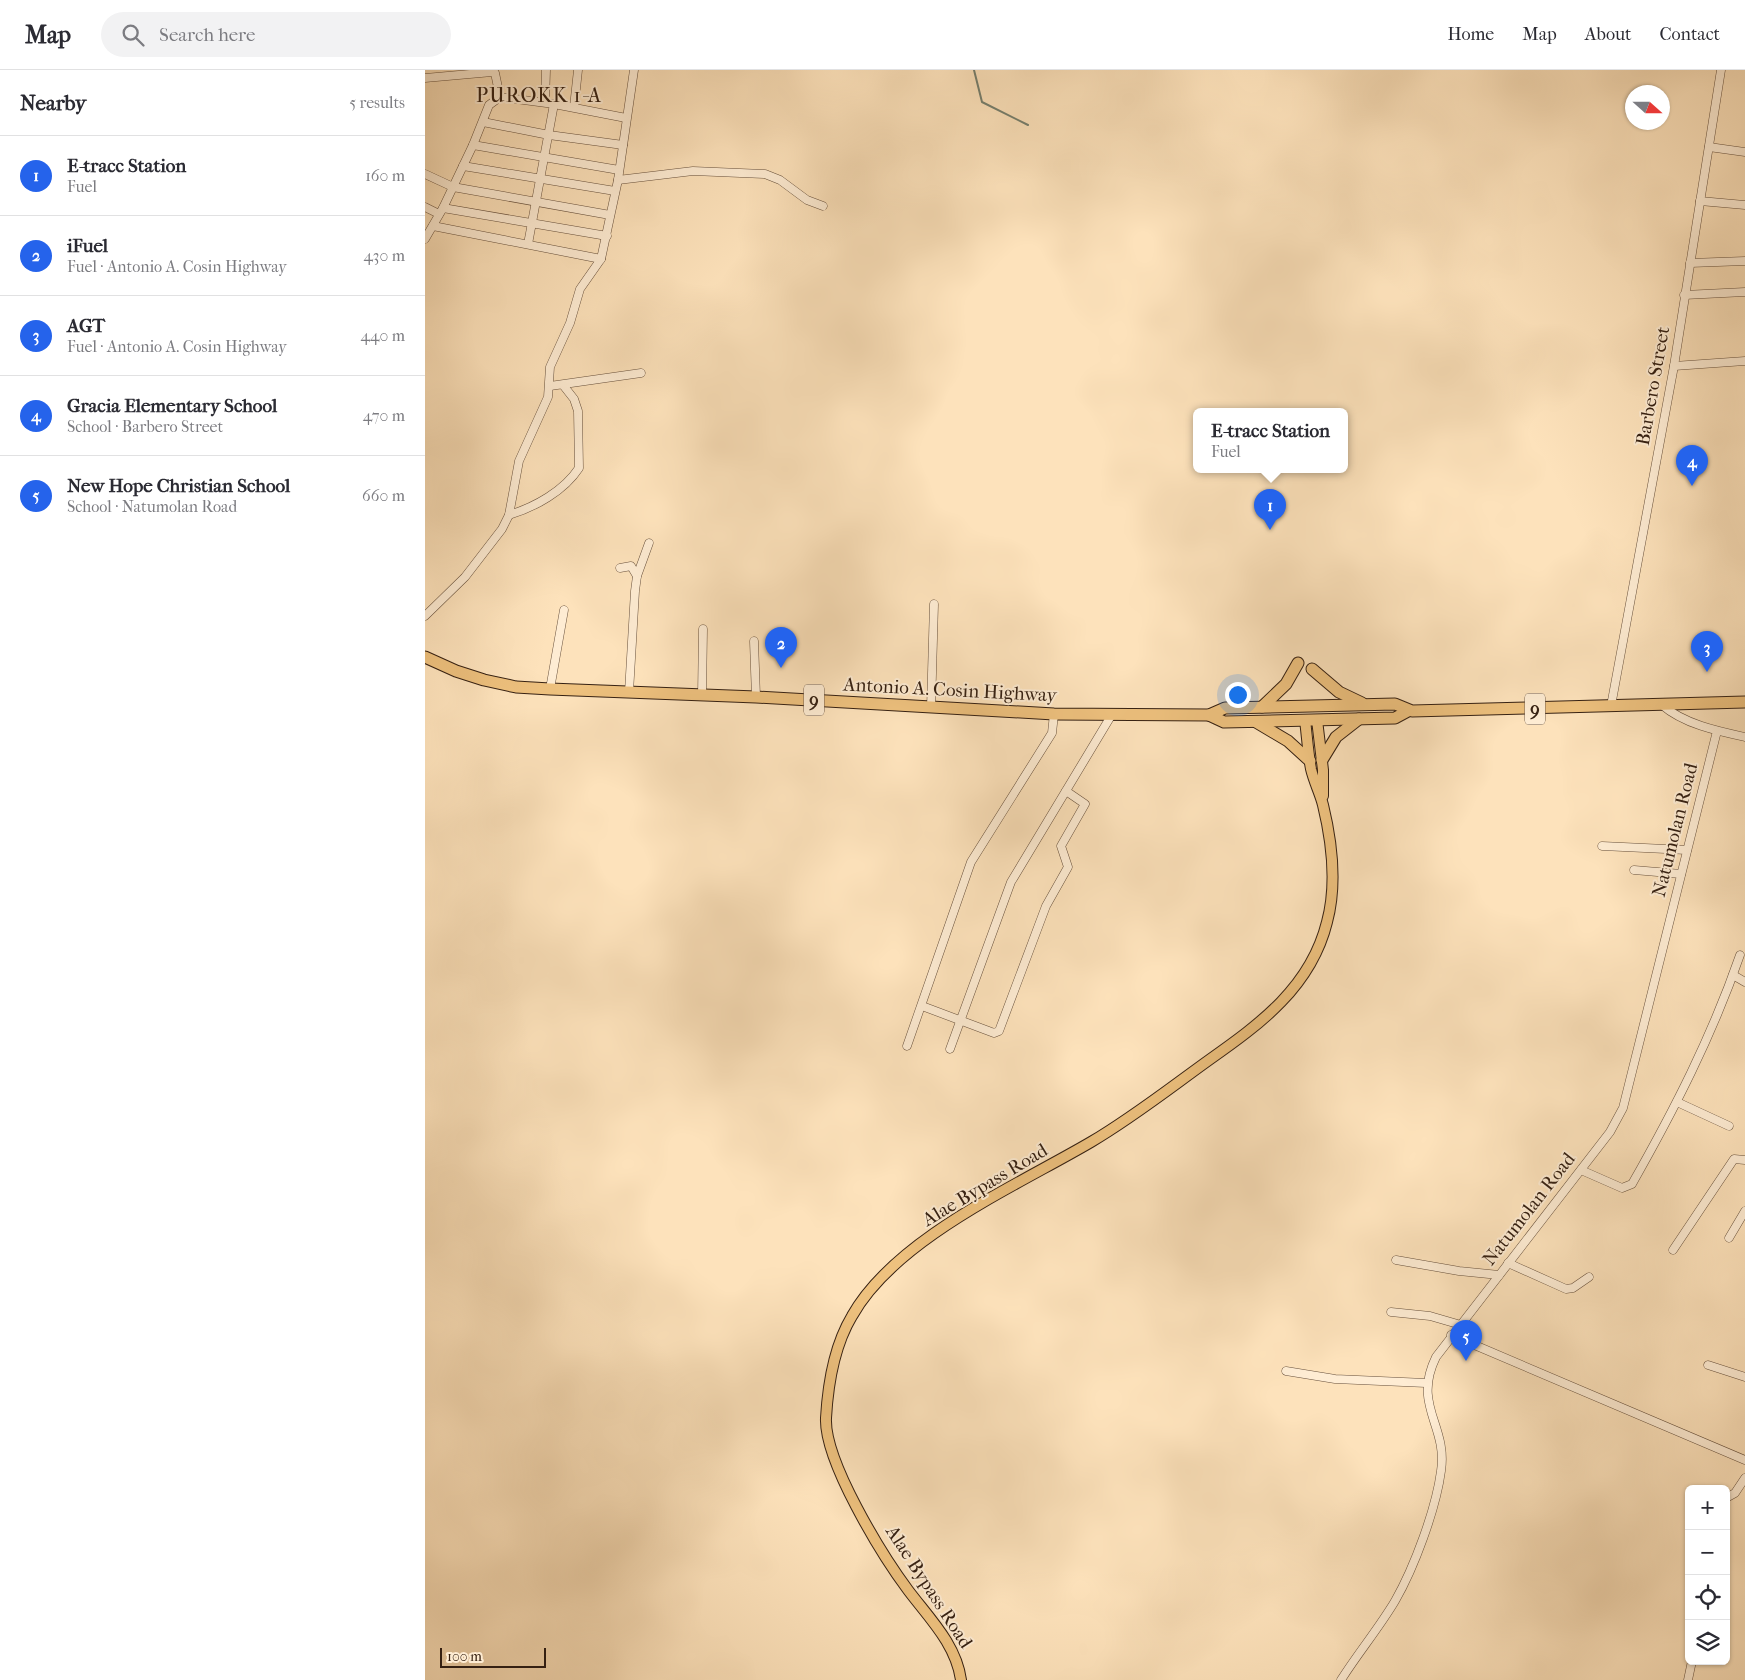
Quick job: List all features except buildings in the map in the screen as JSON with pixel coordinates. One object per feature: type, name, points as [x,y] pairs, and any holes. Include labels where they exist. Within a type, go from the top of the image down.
[{"type":"highway","name":"Antonio A. Cosin Highway","points":[[425,657],[477,678],[516,687],[549,690],[755,697],[931,708],[1111,716],[1209,715],[1225,708],[1395,704],[1407,711]]},
{"type":"highway","points":[[1262,707],[1286,684],[1297,663]]},
{"type":"highway","points":[[1312,669],[1339,692],[1366,705]]},
{"type":"highway","name":"Antonio A. Cosin Highway","points":[[1209,715],[1224,722],[1360,719],[1395,718],[1407,711],[1745,702]]},
{"type":"highway","points":[[1303,706],[1305,720]]},
{"type":"highway","points":[[1316,706],[1317,720]]},
{"type":"highway","points":[[1255,721],[1316,761],[1336,737],[1360,719]]},
{"type":"main road","name":"Alae Bypass Road","points":[[961,1680],[955,1654],[884,1555],[832,1452],[826,1422],[828,1396],[831,1373],[844,1333],[861,1300],[877,1280],[929,1239],[971,1209],[1100,1136],[1246,1034],[1288,996],[1303,977],[1323,936],[1330,910],[1332,877],[1316,761],[1305,720]]},
{"type":"main road","name":"Alae Bypass Road","points":[[1316,761],[1317,720]]},
{"type":"street","points":[[545,102],[547,70]]},
{"type":"street","points":[[573,107],[578,70]]},
{"type":"street","points":[[425,616],[465,577],[502,529],[509,515],[519,461],[545,406],[550,386],[551,367],[570,323],[579,293],[601,259],[619,170],[634,70]]},
{"type":"street","name":"Barbero Street","points":[[1611,706],[1674,366],[1721,70]]},
{"type":"street","points":[[425,78],[448,74],[492,72],[495,74],[500,97]]},
{"type":"street","points":[[426,236],[453,187],[489,105],[500,97],[545,102],[627,118]]},
{"type":"street","points":[[528,244],[554,104]]},
{"type":"street","points":[[483,122],[549,135],[623,145]]},
{"type":"street","points":[[473,145],[619,170]]},
{"type":"street","points":[[1709,147],[1745,152]]},
{"type":"street","points":[[463,166],[615,191]]},
{"type":"street","points":[[617,180],[693,171],[760,174],[780,180],[807,200],[823,206]]},
{"type":"street","points":[[425,174],[453,187],[610,214]]},
{"type":"street","points":[[1701,201],[1745,205]]},
{"type":"street","points":[[425,207],[607,236]]},
{"type":"street","points":[[433,226],[601,259]]},
{"type":"street","points":[[1690,264],[1745,261]]},
{"type":"street","points":[[1684,295],[1745,292]]},
{"type":"street","points":[[1674,366],[1745,361]]},
{"type":"street","points":[[550,386],[641,373]]},
{"type":"street","points":[[509,515],[540,502],[575,475],[579,468],[578,411],[574,399],[563,385]]},
{"type":"street","points":[[629,692],[637,576],[649,543]]},
{"type":"street","points":[[620,568],[631,566],[637,576]]},
{"type":"street","points":[[931,708],[934,604]]},
{"type":"street","points":[[549,690],[563,610]]},
{"type":"street","points":[[702,696],[703,629]]},
{"type":"street","points":[[754,641],[755,697]]},
{"type":"street","points":[[1662,705],[1671,712],[1717,731],[1745,737]]},
{"type":"street","points":[[907,1046],[971,862],[1052,734],[1054,714]]},
{"type":"street","points":[[950,1049],[1011,882],[1111,716]]},
{"type":"street","name":"Natumolan Road","points":[[1426,1383],[1436,1357],[1451,1335],[1610,1132],[1623,1108],[1717,731]]},
{"type":"street","points":[[922,1006],[994,1033],[1001,1027],[1046,906],[1067,871],[1068,863],[1061,846],[1085,806],[1066,791]]},
{"type":"street","points":[[1602,846],[1653,846],[1687,850]]},
{"type":"street","points":[[1634,870],[1681,874]]},
{"type":"street","points":[[1581,1170],[1622,1188],[1629,1187],[1677,1102],[1713,1027],[1740,955]]},
{"type":"street","points":[[1733,974],[1745,982]]},
{"type":"street","points":[[1677,1102],[1729,1126]]},
{"type":"street","points":[[1673,1250],[1734,1158],[1745,1160]]},
{"type":"street","points":[[1729,1238],[1745,1212]]},
{"type":"street","points":[[1396,1260],[1459,1271],[1499,1275]]},
{"type":"street","points":[[1508,1263],[1566,1289],[1573,1288],[1589,1277]]},
{"type":"street","points":[[1391,1312],[1430,1316],[1461,1324]]},
{"type":"street","points":[[1451,1335],[1745,1460]]},
{"type":"street","points":[[1708,1365],[1745,1377]]},
{"type":"street","points":[[1286,1371],[1335,1379],[1426,1383],[1427,1398],[1439,1437],[1442,1459],[1432,1506],[1419,1546],[1396,1600],[1341,1680]]},
{"type":"street","points":[[1730,1496],[1735,1493],[1745,1478]]},
{"type":"street","points":[[1688,1680],[1691,1665]]},
{"type":"waterway","points":[[974,70],[982,102],[1028,125]]},
{"type":"place","name":"Gracia Elementary School","points":[[1692,486]]},
{"type":"place","name":"E-tracc Station","points":[[1270,530]]},
{"type":"place","name":"iFuel","points":[[781,668]]},
{"type":"place","name":"AGT","points":[[1707,672]]},
{"type":"place","name":"New Hope Christian School","points":[[1466,1361]]},
{"type":"district","name":"PUROKK 1-A","points":[[539,95]]}]
